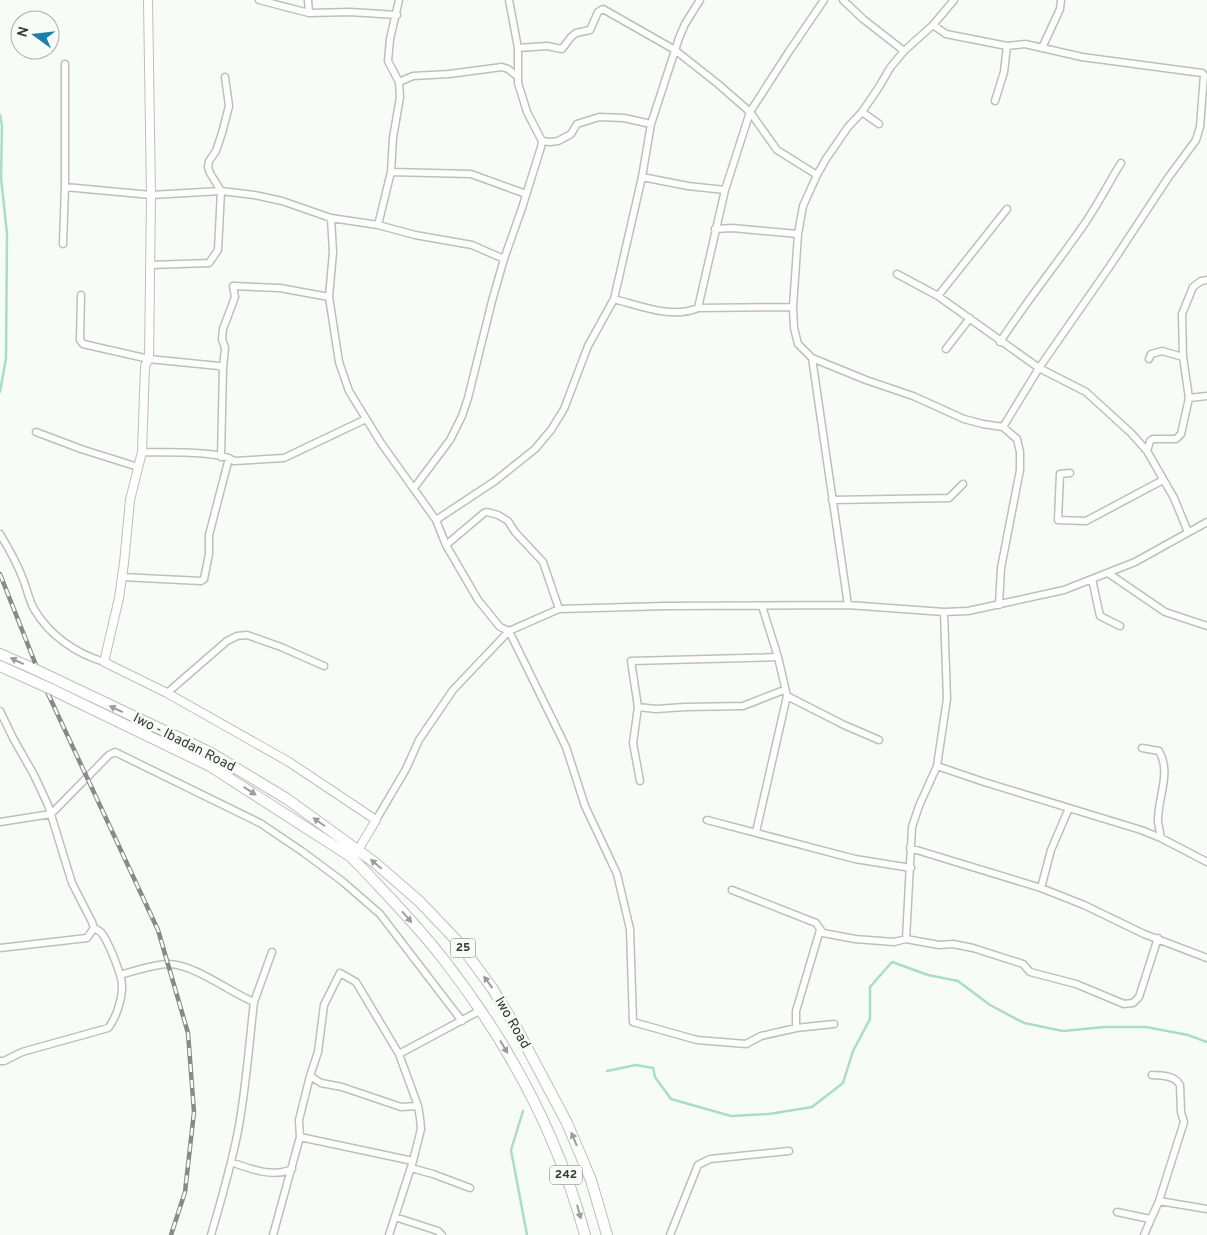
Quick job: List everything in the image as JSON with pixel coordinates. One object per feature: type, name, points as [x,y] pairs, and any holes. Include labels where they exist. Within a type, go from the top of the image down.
[{"type":"main road","name":"Iwo - Ibadan Road","points":[[0,654],[211,754],[287,800],[354,853]]},
{"type":"main road","name":"Iwo - Ibadan Road","points":[[0,666],[210,766],[354,853]]},
{"type":"main road","name":"Iwo Road","points":[[354,853],[443,959],[482,1010],[513,1062],[542,1117],[574,1196],[585,1235]]},
{"type":"main road","name":"Iwo Road","points":[[354,853],[419,901],[459,943],[492,988],[516,1027],[567,1123],[590,1180],[607,1235]]},
{"type":"street","points":[[104,662],[119,598],[130,500],[142,452],[146,366],[148,359],[151,265],[148,0]]},
{"type":"street","points":[[259,0],[309,13],[350,12],[397,15]]},
{"type":"street","points":[[308,0],[309,13]]},
{"type":"street","points":[[378,225],[391,172],[393,138],[400,97],[399,82],[388,61],[390,39],[399,0]]},
{"type":"street","points":[[414,488],[450,440],[462,416],[504,259],[542,141],[527,112],[517,76],[518,48],[510,0]]},
{"type":"street","points":[[698,308],[725,190],[750,112],[824,0]]},
{"type":"street","points":[[843,0],[904,51]]},
{"type":"street","points":[[954,0],[933,25],[904,51],[890,68],[862,112],[848,126],[817,175],[803,206],[798,234],[793,307],[795,336],[798,344],[812,358],[866,380],[913,396],[964,419],[1002,427],[1017,439],[1020,452],[1020,470],[1001,568],[999,605]]},
{"type":"street","points":[[1042,48],[1060,8],[1061,0]]},
{"type":"street","points":[[436,520],[502,476],[536,449],[564,409],[588,346],[614,299],[642,177],[651,124],[675,50],[696,1]]},
{"type":"street","points":[[518,48],[546,46],[562,49],[576,33],[590,30],[598,12],[603,9],[675,50],[750,112],[776,150],[817,175]]},
{"type":"street","points":[[933,25],[946,34],[1006,46],[1025,44],[1082,56],[1206,73],[1200,126],[1196,140],[1168,178],[1039,368],[1002,427]]},
{"type":"street","points":[[995,101],[1004,72],[1006,46]]},
{"type":"street","points":[[63,244],[65,64]]},
{"type":"street","points":[[399,82],[413,76],[502,67],[517,76]]},
{"type":"street","points":[[151,265],[209,263],[218,250],[221,191],[208,167],[209,161],[216,152],[228,106],[225,77]]},
{"type":"street","points":[[862,112],[879,124]]},
{"type":"street","points":[[542,141],[558,141],[571,134],[576,124],[599,117],[624,118],[651,124]]},
{"type":"street","points":[[1000,342],[1024,306],[1085,224],[1121,163]]},
{"type":"street","points":[[391,172],[471,174],[526,194]]},
{"type":"street","points":[[642,177],[688,186],[725,190]]},
{"type":"street","points":[[65,187],[151,195],[221,191],[282,201],[331,218],[378,225],[415,235],[472,245],[504,259]]},
{"type":"street","points":[[938,296],[1007,209]]},
{"type":"street","points":[[331,218],[332,252],[329,297],[339,362],[349,391],[381,443],[436,520],[446,545],[478,600],[500,627],[509,631],[566,747],[585,806],[617,874],[630,929],[633,1022],[697,1040],[746,1044],[761,1036],[796,1028],[834,1024]]},
{"type":"street","points":[[715,229],[732,228],[798,234]]},
{"type":"street","points":[[897,274],[938,296],[1039,368],[1086,392],[1132,433],[1147,451],[1174,498],[1188,532]]},
{"type":"street","points":[[1147,451],[1150,441],[1153,439],[1176,439],[1179,437],[1189,398],[1183,357],[1182,314],[1193,287],[1201,281],[1207,280]]},
{"type":"street","points":[[221,458],[225,348],[222,339],[223,329],[235,297],[233,286],[280,288],[329,297]]},
{"type":"street","points":[[81,295],[80,340],[83,344],[148,359],[220,366],[223,368]]},
{"type":"street","points":[[614,299],[673,312],[698,308],[793,307]]},
{"type":"street","points":[[946,349],[970,318]]},
{"type":"street","points":[[1149,358],[1151,354],[1162,351],[1183,357]]},
{"type":"street","points":[[812,358],[848,605]]},
{"type":"street","points":[[1189,398],[1207,396]]},
{"type":"street","points":[[142,452],[210,454],[234,461],[284,458],[366,419]]},
{"type":"street","points":[[36,432],[138,467]]},
{"type":"street","points":[[122,576],[201,581],[204,579],[209,554],[209,535],[229,458]]},
{"type":"street","points":[[1070,473],[1060,474],[1058,520],[1086,521],[1163,480]]},
{"type":"street","points":[[832,500],[949,498],[963,484]]},
{"type":"street","points":[[446,545],[484,513],[498,514],[508,521],[543,562],[559,610]]},
{"type":"street","points":[[354,853],[376,820],[406,768],[419,740],[453,690],[509,631],[559,610],[666,606],[848,605],[944,612],[968,611],[1064,590],[1135,562],[1207,522]]},
{"type":"street","points":[[0,534],[16,560],[33,607],[45,626],[64,642],[84,656],[104,662],[167,693],[289,762],[376,820]]},
{"type":"street","points":[[1108,573],[1165,612],[1207,626]]},
{"type":"street","points":[[1092,579],[1100,616],[1120,626]]},
{"type":"street","points":[[756,832],[786,693],[778,657],[762,606]]},
{"type":"street","points":[[906,939],[912,827],[937,766],[947,699],[944,612]]},
{"type":"street","points":[[167,693],[227,641],[237,636],[247,635],[281,647],[324,666]]},
{"type":"street","points":[[640,781],[633,742],[638,707],[631,662],[778,657]]},
{"type":"street","points":[[638,707],[656,709],[743,706],[786,693],[844,725],[879,740]]},
{"type":"street","points":[[0,711],[34,775],[51,814],[72,884],[94,928],[103,934],[120,974],[122,986],[121,994],[108,1028],[29,1050],[0,1061]]},
{"type":"street","points":[[1142,748],[1158,751],[1163,759],[1163,789],[1158,821],[1161,838]]},
{"type":"street","points":[[0,822],[51,814],[109,755],[115,752],[260,822],[342,881],[380,914],[462,1021]]},
{"type":"street","points":[[937,766],[1161,838],[1207,862]]},
{"type":"street","points":[[1041,888],[1052,850],[1069,808]]},
{"type":"street","points":[[707,820],[855,859],[911,868]]},
{"type":"street","points":[[910,848],[1041,888],[1144,934],[1207,958]]},
{"type":"street","points":[[732,890],[816,923],[823,933],[855,939],[894,942],[906,939],[939,945],[952,944],[973,948],[1023,964],[1030,972],[1076,984],[1124,1004],[1133,1002],[1139,997],[1158,938]]},
{"type":"street","points":[[0,948],[87,938],[94,928]]},
{"type":"street","points":[[796,1028],[796,1011],[820,930]]},
{"type":"street","points":[[211,1235],[238,1130],[250,1051],[254,1002],[272,952]]},
{"type":"street","points":[[120,974],[168,964],[205,976],[254,1002]]},
{"type":"street","points":[[273,1235],[300,1137],[299,1120],[318,1052],[324,1005],[340,973],[356,982],[399,1054],[418,1106],[422,1129],[389,1235]]},
{"type":"street","points":[[399,1054],[482,1010]]},
{"type":"street","points":[[1144,1235],[1160,1201],[1184,1122],[1181,1112],[1179,1082],[1174,1078],[1152,1075]]},
{"type":"street","points":[[310,1076],[321,1083],[342,1087],[400,1107],[418,1106]]},
{"type":"street","points":[[300,1137],[413,1161]]},
{"type":"street","points":[[670,1235],[698,1165],[710,1160],[789,1151]]},
{"type":"street","points":[[231,1162],[254,1171],[284,1173],[292,1169]]},
{"type":"street","points":[[411,1168],[470,1188]]},
{"type":"street","points":[[1160,1201],[1207,1209]]},
{"type":"street","points":[[1117,1212],[1150,1219]]},
{"type":"street","points":[[395,1217],[438,1231],[442,1235]]},
{"type":"waterway","points":[[0,115],[2,126],[1,178],[7,234],[6,358],[0,392]]},
{"type":"waterway","points":[[607,1071],[636,1065],[653,1068],[655,1077],[671,1099],[731,1116],[769,1114],[812,1107],[843,1083],[853,1051],[870,1019],[870,987],[892,962],[928,975],[958,981],[990,1005],[1024,1023],[1063,1031],[1105,1027],[1146,1027],[1188,1035],[1207,1042]]},
{"type":"waterway","points":[[523,1111],[511,1150],[527,1235]]},
{"type":"railway","points":[[0,574],[43,683],[158,930],[188,1033],[194,1112],[185,1192],[171,1235]]}]
